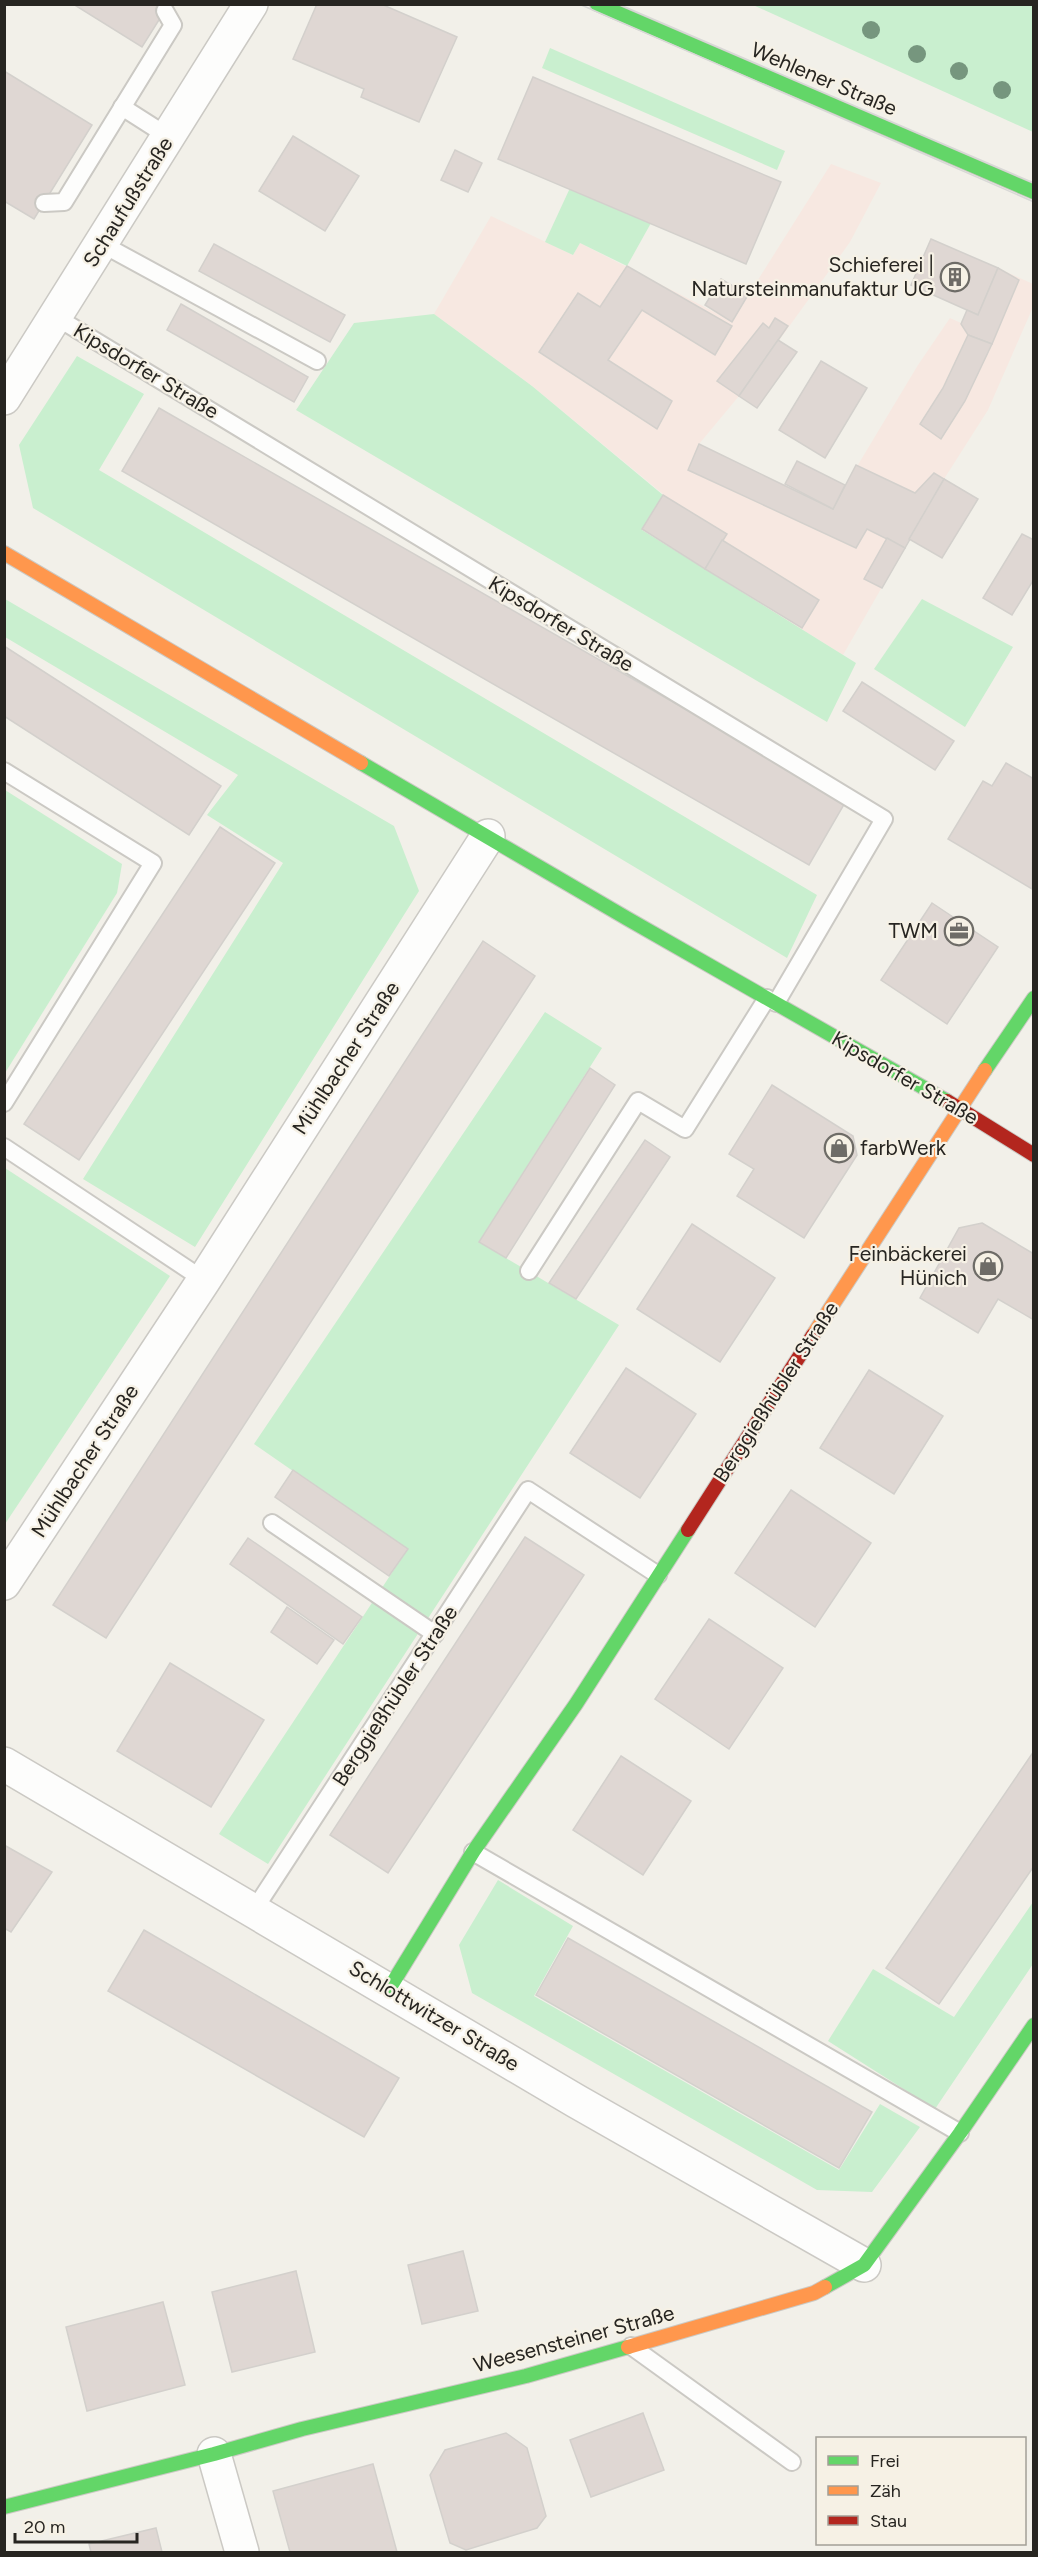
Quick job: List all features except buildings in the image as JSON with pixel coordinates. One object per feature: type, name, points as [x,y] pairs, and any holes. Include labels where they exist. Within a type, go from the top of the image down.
[{"type":"street","name":"Schaufußstraße","points":[[4,398],[251,4]]},
{"type":"street","name":"Wehlener Straße","points":[[597,4],[1034,192]]},
{"type":"street","name":"Kipsdorfer Straße","points":[[4,553],[958,1108],[1034,1155]]},
{"type":"street","name":"Mühlbacher Straße","points":[[4,1583],[204,1280],[488,836]]},
{"type":"street","name":"Berggießhübler Straße","points":[[389,1989],[473,1851],[576,1704],[958,1108],[1034,998]]},
{"type":"street","name":"Schlottwitzer Straße","points":[[4,1764],[584,2106],[864,2265]]},
{"type":"street","name":"Weesensteiner Straße","points":[[4,2507],[214,2454],[302,2429],[526,2376],[814,2293],[864,2265],[960,2133],[1034,2025]]},
{"type":"street","points":[[214,2454],[242,2553]]},
{"type":"lane","points":[[44,202],[64,202],[173,25],[165,11]]},
{"type":"lane","points":[[122,107],[169,137]]},
{"type":"lane","points":[[102,244],[317,361]]},
{"type":"lane","name":"Kipsdorfer Straße","points":[[56,317],[884,819],[771,1001]]},
{"type":"lane","points":[[4,771],[153,863],[4,1103]]},
{"type":"lane","points":[[529,1271],[638,1101],[685,1129],[771,1001]]},
{"type":"lane","points":[[4,1147],[204,1280]]},
{"type":"lane","name":"Berggießhübler Straße","points":[[254,1910],[528,1490],[658,1575]]},
{"type":"lane","points":[[272,1523],[435,1634]]},
{"type":"lane","points":[[473,1851],[960,2133]]},
{"type":"lane","points":[[631,2346],[792,2462]]},
{"type":"shaded area","points":[[831,164],[881,183],[850,242],[739,396],[699,444],[832,508],[918,365],[950,318],[961,323],[967,310],[998,268],[1033,284],[1033,307],[988,410],[944,479],[843,655],[642,529],[663,494],[532,386],[434,314],[491,216],[573,255],[580,243],[732,321]]},
{"type":"green space","points":[[753,5],[1033,5],[1033,132]]},
{"type":"green space","points":[[550,48],[785,151],[777,170],[542,68]]},
{"type":"green space","points":[[570,188],[651,223],[627,266],[580,243],[573,255],[545,242]]},
{"type":"green space","points":[[434,314],[532,386],[663,495],[642,530],[856,663],[827,722],[296,410],[354,323]]},
{"type":"green space","points":[[77,356],[144,394],[99,470],[817,895],[787,958],[33,508],[19,445]]},
{"type":"green space","points":[[5,599],[394,826],[419,891],[195,1247],[83,1179],[283,863],[207,815],[238,775],[5,637]]},
{"type":"green space","points":[[922,599],[1013,647],[965,727],[874,669]]},
{"type":"green space","points":[[5,790],[122,864],[117,893],[5,1073]]},
{"type":"green space","points":[[545,1012],[602,1048],[479,1242],[619,1325],[268,1864],[219,1834],[407,1550],[254,1444]]},
{"type":"green space","points":[[5,1168],[170,1276],[5,1524]]},
{"type":"green space","points":[[498,1880],[573,1926],[534,1996],[839,2170],[880,2104],[920,2127],[872,2192],[817,2190],[472,1993],[459,1945]]},
{"type":"green space","points":[[1033,1902],[1033,1964],[935,2109],[828,2041],[873,1969],[954,2017]]},
{"type":"tram line","points":[[579,4],[1034,202]]},
{"type":"tram line","points":[[618,4],[1034,183]]},
{"type":"traffic: fast","points":[[597,4],[1034,192]]},
{"type":"traffic: fast","points":[[361,763],[947,1101]]},
{"type":"traffic: fast","points":[[985,1070],[1034,998]]},
{"type":"traffic: fast","points":[[389,1989],[473,1852],[576,1704],[688,1530]]},
{"type":"traffic: fast","points":[[825,2287],[864,2265],[960,2133],[1034,2025]]},
{"type":"traffic: fast","points":[[4,2507],[214,2454],[302,2429],[526,2376],[628,2347]]},
{"type":"traffic: slow","points":[[4,553],[361,763]]},
{"type":"traffic: slow","points":[[813,1335],[985,1070]]},
{"type":"traffic: slow","points":[[628,2347],[814,2293],[825,2287]]},
{"type":"traffic: jam","points":[[947,1101],[1034,1155]]},
{"type":"traffic: jam","points":[[688,1530],[813,1335]]},
{"type":"place","name":"Schieferei | Natursteinmanufaktur UG","points":[[955,277]]},
{"type":"place","name":"TWM","points":[[959,931]]},
{"type":"place","name":"farbWerk","points":[[839,1148]]},
{"type":"place","name":"Feinbäckerei Hünich","points":[[988,1266]]}]
